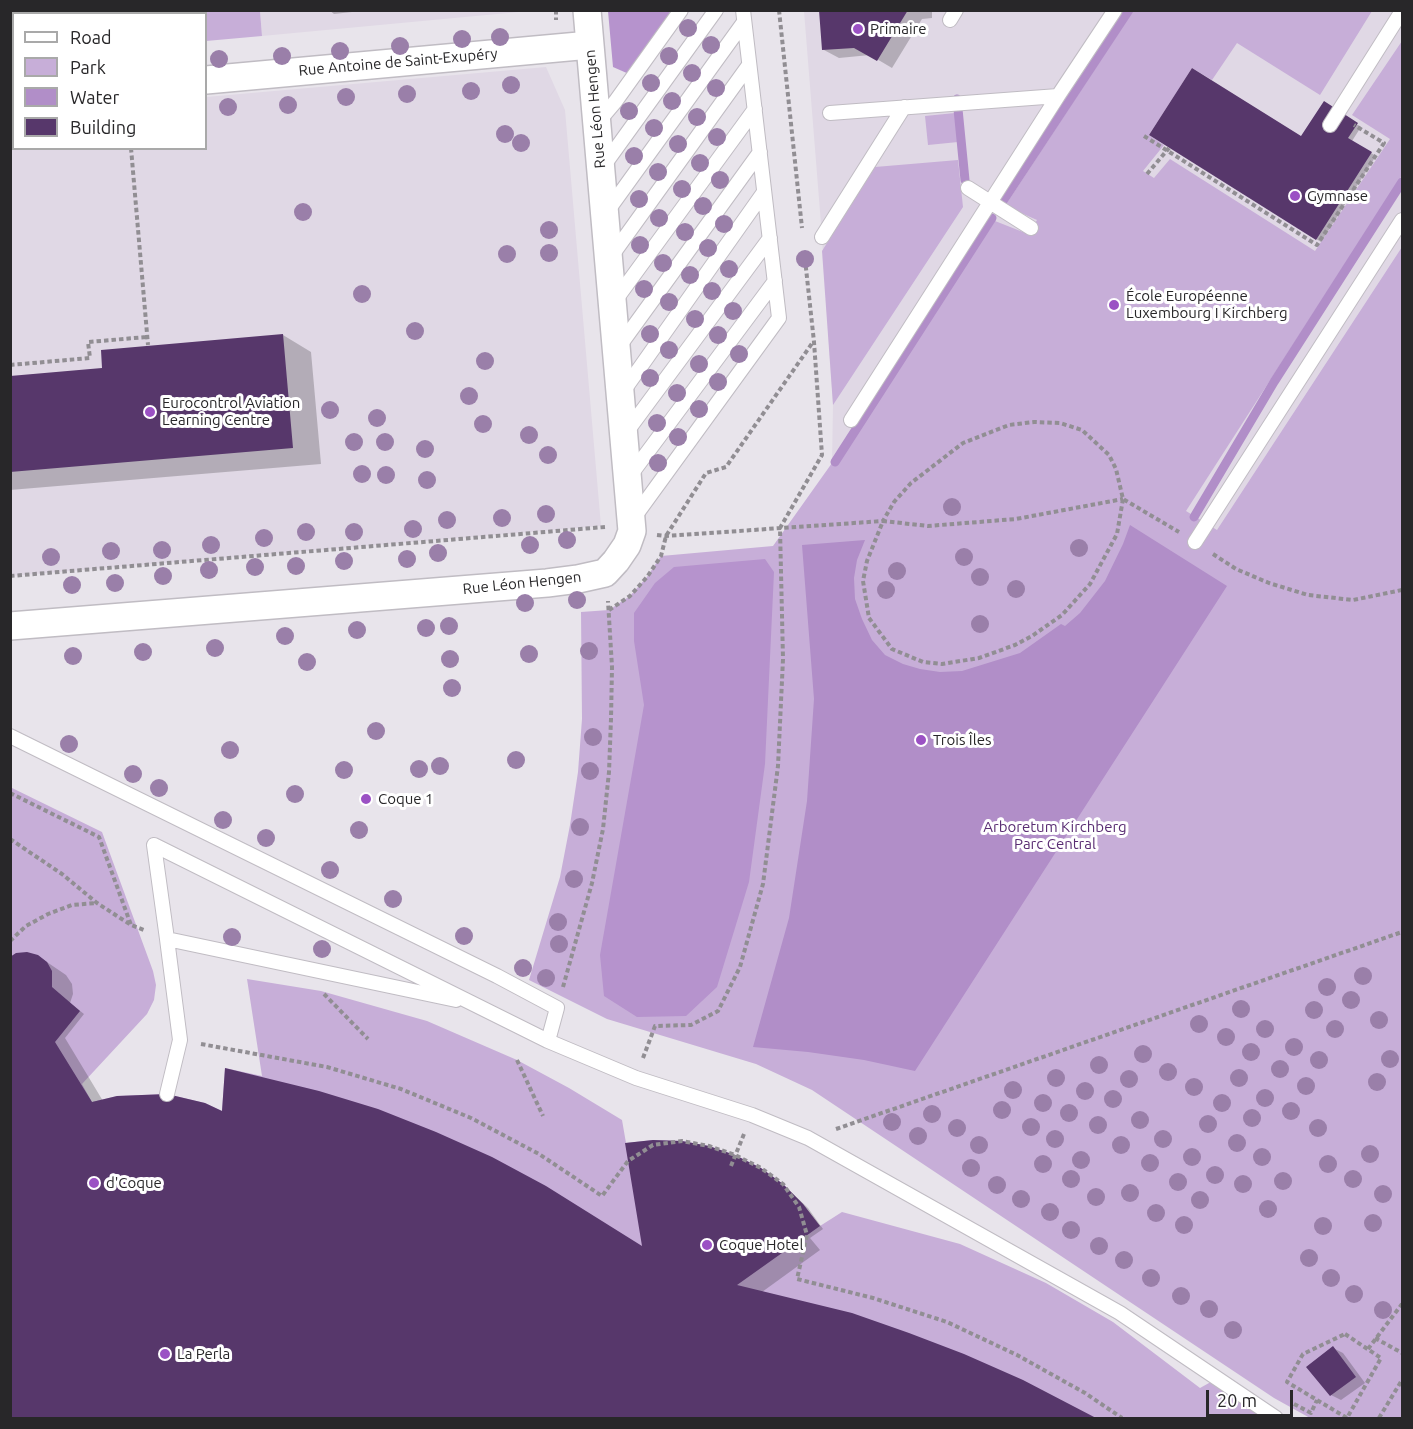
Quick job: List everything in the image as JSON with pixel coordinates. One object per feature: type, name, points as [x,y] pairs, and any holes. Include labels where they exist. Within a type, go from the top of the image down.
[{"type":"street","name":"Rue Léon Hengen","points":[[587,10],[632,525]]},
{"type":"street","name":"Rue Antoine de Saint-Exupéry","points":[[207,80],[590,45]]},
{"type":"street","points":[[605,573],[627,545],[632,525]]},
{"type":"street","name":"Rue Léon Hengen","points":[[10,626],[547,583],[605,573]]},
{"type":"lane","points":[[597,124],[681,10]]},
{"type":"lane","points":[[601,169],[716,10]]},
{"type":"lane","points":[[851,420],[1115,10]]},
{"type":"lane","points":[[1334,120],[1402,11]]},
{"type":"lane","points":[[632,525],[779,318],[744,16]]},
{"type":"lane","points":[[604,214],[744,16]]},
{"type":"lane","points":[[608,260],[749,65]]},
{"type":"lane","points":[[830,113],[1058,96]]},
{"type":"lane","points":[[822,237],[904,107]]},
{"type":"lane","points":[[613,304],[755,109]]},
{"type":"lane","points":[[616,349],[760,152]]},
{"type":"lane","points":[[968,188],[1031,228]]},
{"type":"lane","points":[[621,394],[764,192]]},
{"type":"lane","points":[[1195,542],[1402,220]]},
{"type":"lane","points":[[624,436],[770,238]]},
{"type":"lane","points":[[628,479],[775,281]]},
{"type":"lane","points":[[10,736],[497,976],[557,1008],[548,1041]]},
{"type":"lane","points":[[167,1094],[180,1040],[154,845],[548,1041],[636,1078],[752,1115],[808,1138],[1120,1313],[1276,1419]]},
{"type":"lane","points":[[167,939],[476,1005]]},
{"type":"path","points":[[779,10],[802,235]]},
{"type":"path","points":[[1144,136],[1317,245],[1384,143],[1334,120]]},
{"type":"path","points":[[1147,174],[1168,149]]},
{"type":"path","points":[[130,150],[148,345]]},
{"type":"path","points":[[649,1041],[655,1026],[691,1025],[718,1011],[740,967],[763,884],[778,754],[783,659],[780,528],[822,455],[804,247]]},
{"type":"path","points":[[10,365],[90,358],[88,342],[147,337]]},
{"type":"path","points":[[609,610],[630,596],[647,577],[661,556],[666,536],[706,473],[726,467],[814,342]]},
{"type":"path","points":[[1034,422],[1060,423],[1082,430],[1097,442],[1109,455],[1116,469],[1123,499],[1117,534],[1109,551],[1090,584],[1062,615],[1032,636],[996,653],[942,664],[923,662],[892,649],[869,618],[863,581],[867,561],[883,521],[894,502],[911,483],[963,443],[1009,425],[1034,422]]},
{"type":"path","points":[[10,576],[601,526],[632,525],[666,536],[883,521],[928,526],[1016,519],[1123,499],[1236,569],[1269,583],[1308,595],[1353,600],[1402,591]]},
{"type":"path","points":[[557,1008],[592,883],[603,829],[609,772],[611,719],[609,610],[605,573]]},
{"type":"path","points":[[10,793],[99,837],[131,925]]},
{"type":"path","points":[[10,839],[131,925],[167,939]]},
{"type":"path","points":[[10,941],[26,926],[48,914],[72,905],[97,903]]},
{"type":"path","points":[[808,1138],[1402,932]]},
{"type":"path","points":[[321,992],[368,1039]]},
{"type":"path","points":[[180,1040],[327,1067],[400,1089],[471,1118],[529,1149],[602,1196],[628,1161],[654,1145],[682,1141],[709,1146],[735,1155],[760,1168],[783,1184],[799,1207],[807,1235],[797,1280],[873,1298],[947,1322],[1017,1354],[1085,1393],[1122,1419]]},
{"type":"path","points":[[517,1060],[543,1116]]},
{"type":"path","points":[[730,1166],[752,1115]]},
{"type":"path","points":[[1368,1349],[1402,1304]]},
{"type":"path","points":[[1345,1334],[1368,1349],[1381,1358],[1347,1418],[1287,1382],[1303,1354],[1345,1334]]},
{"type":"path","points":[[1375,1338],[1402,1353]]},
{"type":"path","points":[[1379,1419],[1402,1380]]},
{"type":"path","points":[[1311,1413],[1317,1400]]},
{"type":"shaded area","points":[[540,10],[262,36],[260,11]]},
{"type":"shaded area","points":[[608,11],[673,11],[629,74],[613,67]]},
{"type":"shaded area","name":"École Européenne Luxembourg I Kirchberg","points":[[804,11],[1402,11],[1402,568],[1249,549],[1194,517],[937,390],[832,463],[833,405]]},
{"type":"shaded area","points":[[546,67],[565,110],[601,526],[11,576],[11,114],[12,150],[207,150],[207,97]]},
{"type":"shaded area","points":[[765,559],[774,572],[765,764],[749,882],[717,987],[686,1016],[637,1017],[604,996],[600,955],[644,705],[634,641],[634,613],[655,583],[674,567]]},
{"type":"green space","points":[[11,10],[260,11],[262,36],[207,41],[207,12],[12,12],[11,58]]},
{"type":"green space","name":"Arboretum Kirchberg Parc Central","points":[[1133,11],[1372,11],[1320,95],[1237,43],[1212,80],[1192,68],[1149,135],[1164,145],[1143,171],[1154,178],[1170,159],[1315,251],[1390,139],[1352,115],[1402,41],[1402,175],[1186,511],[1217,530],[1402,247],[1402,1418],[1310,1418],[1274,1398],[812,1090],[756,1064],[607,1019],[529,980],[560,877],[578,772],[582,719],[581,612],[609,610],[630,596],[661,556],[773,546],[832,463],[995,221],[1028,234],[1037,220],[1005,206]]},
{"type":"green space","points":[[955,113],[958,142],[928,145],[925,116]]},
{"type":"green space","points":[[958,160],[963,207],[833,405],[822,251],[875,167]]},
{"type":"green space","points":[[10,787],[102,832],[153,971],[156,985],[154,1000],[147,1014],[82,1084],[92,1102],[117,1096],[167,1094],[205,1103],[222,1111],[225,1068],[262,1076],[247,979],[321,991],[427,1021],[517,1060],[622,1120],[626,1143],[653,1140],[682,1141],[709,1146],[735,1155],[761,1168],[783,1184],[820,1226],[842,1212],[960,1244],[1046,1283],[1113,1322],[1200,1388],[1218,1378],[1276,1418],[11,1418]]},
{"type":"water","points":[[1130,525],[1227,586],[915,1071],[864,1060],[753,1047],[789,918],[807,801],[814,699],[802,545],[865,540],[857,560],[854,578],[855,599],[872,640],[885,655],[903,664],[940,672],[962,671],[1020,653],[1061,624],[1065,626],[1080,613],[1105,581]]},
{"type":"building","name":"Primaire","points":[[819,10],[908,10],[877,61],[854,48],[822,50]]},
{"type":"building","name":"Gymnase","points":[[1192,68],[1301,136],[1324,101],[1358,123],[1348,138],[1372,152],[1316,240],[1149,135]]},
{"type":"building","name":"Eurocontrol Aviation Learning Centre","points":[[283,334],[293,448],[10,472],[10,376],[102,368],[101,350]]},
{"type":"building","points":[[27,952],[38,955],[47,962],[52,971],[52,987],[80,1011],[55,1042],[92,1102],[117,1096],[167,1094],[205,1103],[222,1111],[225,1068],[319,1091],[378,1109],[492,1157],[546,1186],[642,1246],[625,1143],[653,1140],[682,1141],[709,1146],[735,1155],[761,1168],[783,1184],[820,1226],[737,1285],[852,1313],[909,1333],[1023,1380],[1096,1418],[10,1418],[10,957],[16,953]]},
{"type":"building","points":[[1333,1346],[1356,1377],[1330,1396],[1306,1367]]},
{"type":"waterway","points":[[1003,201],[1129,10]]},
{"type":"waterway","points":[[957,99],[965,180]]},
{"type":"waterway","points":[[1194,517],[1274,382],[1402,182]]},
{"type":"waterway","points":[[835,462],[992,218]]},
{"type":"place","name":"Primaire","points":[[858,29]]},
{"type":"place","name":"Gymnase","points":[[1295,196]]},
{"type":"place","name":"École Européenne Luxembourg I Kirchberg","points":[[1114,305]]},
{"type":"place","name":"Eurocontrol Aviation Learning Centre","points":[[150,412]]},
{"type":"place","name":"Trois Îles","points":[[921,740]]},
{"type":"place","name":"Coque 1","points":[[366,799]]},
{"type":"place","name":"d'Coque","points":[[94,1183]]},
{"type":"place","name":"Coque Hotel","points":[[707,1245]]},
{"type":"place","name":"La Perla","points":[[165,1354]]}]
